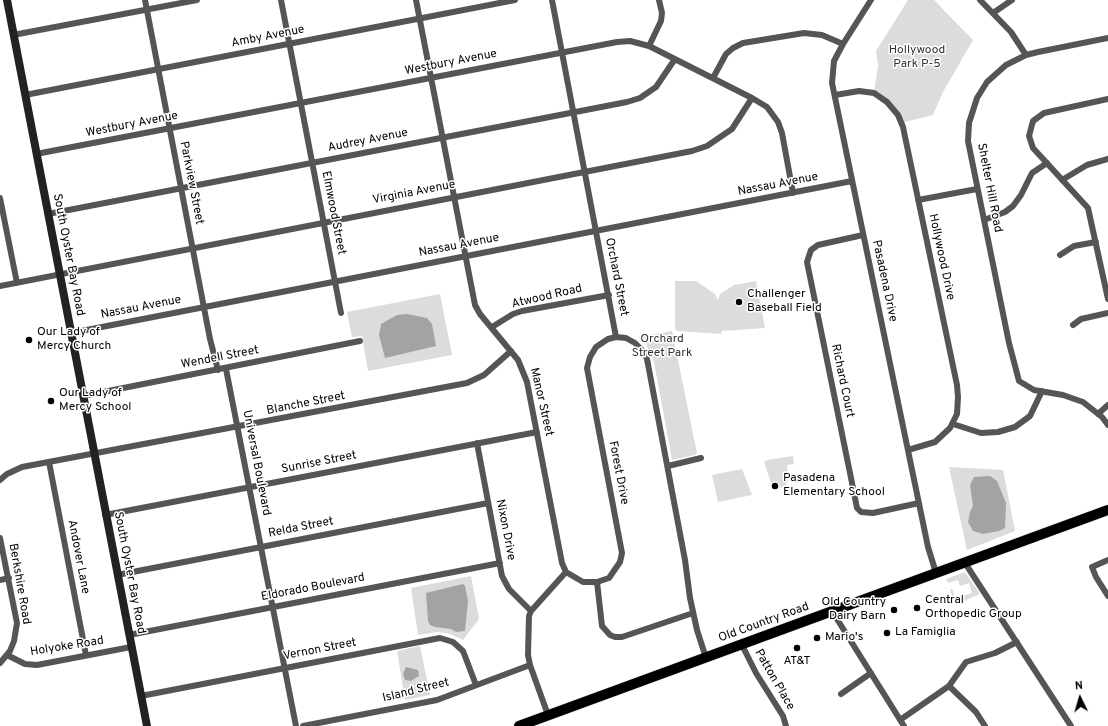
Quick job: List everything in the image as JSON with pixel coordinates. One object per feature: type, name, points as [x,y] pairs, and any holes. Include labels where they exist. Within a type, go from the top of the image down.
[{"type":"main road","name":"South Oyster Bay Road","points":[[6,0],[147,726]]},
{"type":"main road","name":"Old Country Road","points":[[519,726],[1108,510]]},
{"type":"street","name":"Parkview Street","points":[[145,0],[204,307],[218,370]]},
{"type":"street","points":[[13,36],[197,0]]},
{"type":"street","name":"Elmwood Street","points":[[280,0],[341,313]]},
{"type":"street","name":"Manor Street","points":[[416,0],[475,305],[480,314],[520,364],[527,382],[562,564],[566,572]]},
{"type":"street","name":"Amby Avenue","points":[[25,95],[515,0]]},
{"type":"street","name":"Orchard Street","points":[[552,0],[616,337]]},
{"type":"street","points":[[649,46],[661,21],[662,13],[659,0]]},
{"type":"street","name":"Pasadena Drive","points":[[871,0],[842,44],[834,61],[832,74],[852,181],[919,503],[936,573]]},
{"type":"street","points":[[980,0],[1011,32],[1026,55]]},
{"type":"street","points":[[993,13],[1012,0]]},
{"type":"street","points":[[713,78],[726,54],[736,46],[743,43],[804,33],[822,35],[842,44]]},
{"type":"street","name":"Shelter Hill Road","points":[[1108,38],[1026,55],[1006,65],[995,73],[983,88],[973,107],[969,123],[968,141],[1017,376],[1024,385],[1074,399],[1090,406],[1108,425]]},
{"type":"street","name":"Westbury Avenue","points":[[36,154],[630,41],[649,46],[767,107],[778,122],[794,193]]},
{"type":"street","name":"Audrey Avenue","points":[[48,214],[640,98],[656,87],[675,59]]},
{"type":"street","name":"Hollywood Drive","points":[[835,95],[859,91],[874,93],[892,107],[903,127],[957,385],[958,408],[953,424]]},
{"type":"street","name":"Virginia Avenue","points":[[0,286],[692,151],[707,146],[732,129],[752,98]]},
{"type":"street","points":[[1108,99],[1050,111],[1039,116],[1033,121],[1029,131],[1030,143],[1088,208],[1108,299]]},
{"type":"street","points":[[1062,180],[1087,165],[1108,159]]},
{"type":"street","points":[[984,220],[1005,212],[1013,206],[1022,195],[1032,173],[1047,163]]},
{"type":"street","name":"Nassau Avenue","points":[[71,333],[852,181]]},
{"type":"street","points":[[918,200],[977,189]]},
{"type":"street","points":[[0,198],[17,283]]},
{"type":"street","name":"Richard Court","points":[[864,235],[818,245],[810,252],[807,262],[857,508],[861,512],[873,513],[919,503]]},
{"type":"street","points":[[1060,255],[1074,246],[1096,242]]},
{"type":"street","name":"Atwood Road","points":[[492,328],[512,314],[522,311],[609,295]]},
{"type":"street","points":[[1073,326],[1081,319],[1108,313]]},
{"type":"street","points":[[616,337],[626,338],[635,343],[643,351],[647,359],[685,560],[696,630],[706,658]]},
{"type":"street","name":"Forest Drive","points":[[597,582],[609,578],[615,571],[620,562],[622,552],[587,368],[590,357],[596,347],[608,339],[616,337]]},
{"type":"street","name":"Wendell Street","points":[[83,396],[226,369],[360,341]]},
{"type":"street","name":"Blanche Street","points":[[0,480],[16,470],[49,462],[238,428],[467,383],[484,375],[511,351]]},
{"type":"street","name":"Universal Boulevard","points":[[226,369],[296,726]]},
{"type":"street","points":[[908,450],[935,442],[953,424],[981,433],[998,432],[1015,427],[1030,416],[1042,391]]},
{"type":"street","points":[[1098,414],[1108,405]]},
{"type":"street","name":"Sunrise Street","points":[[106,515],[537,432]]},
{"type":"street","name":"Nixon Drive","points":[[477,443],[502,576],[509,590],[531,611]]},
{"type":"street","points":[[668,466],[701,458]]},
{"type":"street","name":"Andover Lane","points":[[49,462],[86,655]]},
{"type":"street","name":"Relda Street","points":[[117,575],[488,503]]},
{"type":"street","name":"Berkshire Road","points":[[0,538],[17,623],[14,641],[7,655],[0,663]]},
{"type":"street","points":[[1108,560],[1092,567],[1096,577],[1108,596]]},
{"type":"street","name":"Eldorado Boulevard","points":[[130,635],[500,563]]},
{"type":"street","points":[[965,563],[1071,726]]},
{"type":"street","points":[[548,715],[530,665],[528,655],[528,622],[531,611],[566,572],[584,582],[597,582],[602,626],[604,631],[615,637],[622,637],[693,613]]},
{"type":"street","points":[[0,580],[9,578]]},
{"type":"street","points":[[832,612],[904,726]]},
{"type":"street","name":"Vernon Street","points":[[141,696],[440,638],[453,642],[463,651],[476,685]]},
{"type":"street","points":[[900,720],[949,686],[966,662],[995,653],[1017,642]]},
{"type":"street","name":"Patton Place","points":[[742,645],[756,673],[783,716],[786,726]]},
{"type":"street","name":"Holyoke Road","points":[[7,655],[18,662],[31,665],[132,647]]},
{"type":"street","name":"Island Street","points":[[303,726],[437,700],[530,665]]},
{"type":"street","points":[[841,694],[871,673]]},
{"type":"street","points":[[949,686],[976,712],[985,726]]},
{"type":"green space","name":"Hollywood Park P-5","points":[[908,0],[934,0],[973,40],[943,92],[933,115],[901,123],[898,115],[874,93],[878,66],[876,51]]},
{"type":"green space","points":[[675,281],[696,281],[715,294],[718,300],[720,294],[734,285],[756,281],[765,328],[722,331],[721,334],[677,331],[675,328]]},
{"type":"green space","points":[[440,294],[452,355],[368,371],[362,336],[352,337],[347,312]]},
{"type":"green space","name":"Orchard Street Park","points":[[672,331],[697,453],[695,455],[672,460],[654,362],[646,344],[638,337]]},
{"type":"green space","points":[[793,456],[794,464],[787,465],[789,478],[785,486],[779,488],[772,486],[764,462],[767,460]]},
{"type":"green space","points":[[949,467],[1003,470],[1015,531],[967,550]]},
{"type":"green space","points":[[742,469],[752,495],[718,502],[712,475]]},
{"type":"green space","points":[[965,572],[980,594],[959,603],[954,601],[950,589],[952,589],[956,598],[972,593],[969,583],[960,586],[958,580],[948,583],[946,579]]},
{"type":"green space","points":[[471,576],[479,619],[463,640],[450,634],[437,632],[418,635],[411,588]]},
{"type":"green space","points":[[420,646],[430,695],[405,700],[397,651]]},
{"type":"shaded area","points":[[407,314],[427,318],[432,324],[436,346],[385,358],[379,335],[381,324],[397,315]]},
{"type":"shaded area","points":[[990,476],[997,481],[1006,503],[1005,528],[999,531],[983,534],[973,531],[968,522],[973,506],[970,485],[974,477]]},
{"type":"shaded area","points":[[463,584],[465,586],[468,601],[465,631],[456,632],[451,629],[430,625],[428,621],[426,593]]},
{"type":"shaded area","points":[[406,667],[418,670],[419,676],[411,681],[405,680],[403,674]]},
{"type":"place","name":"Challenger Baseball Field","points":[[739,302]]},
{"type":"place","name":"Our Lady of Mercy Church","points":[[29,340]]},
{"type":"place","name":"Our Lady of Mercy School","points":[[51,401]]},
{"type":"place","name":"Pasadena Elementary School","points":[[775,486]]},
{"type":"place","name":"Central Orthopedic Group","points":[[917,608]]},
{"type":"place","name":"Old Country Dairy Barn","points":[[894,610]]},
{"type":"place","name":"La Famiglia","points":[[887,633]]},
{"type":"place","name":"Mario's","points":[[817,638]]},
{"type":"place","name":"AT&T","points":[[797,648]]}]
